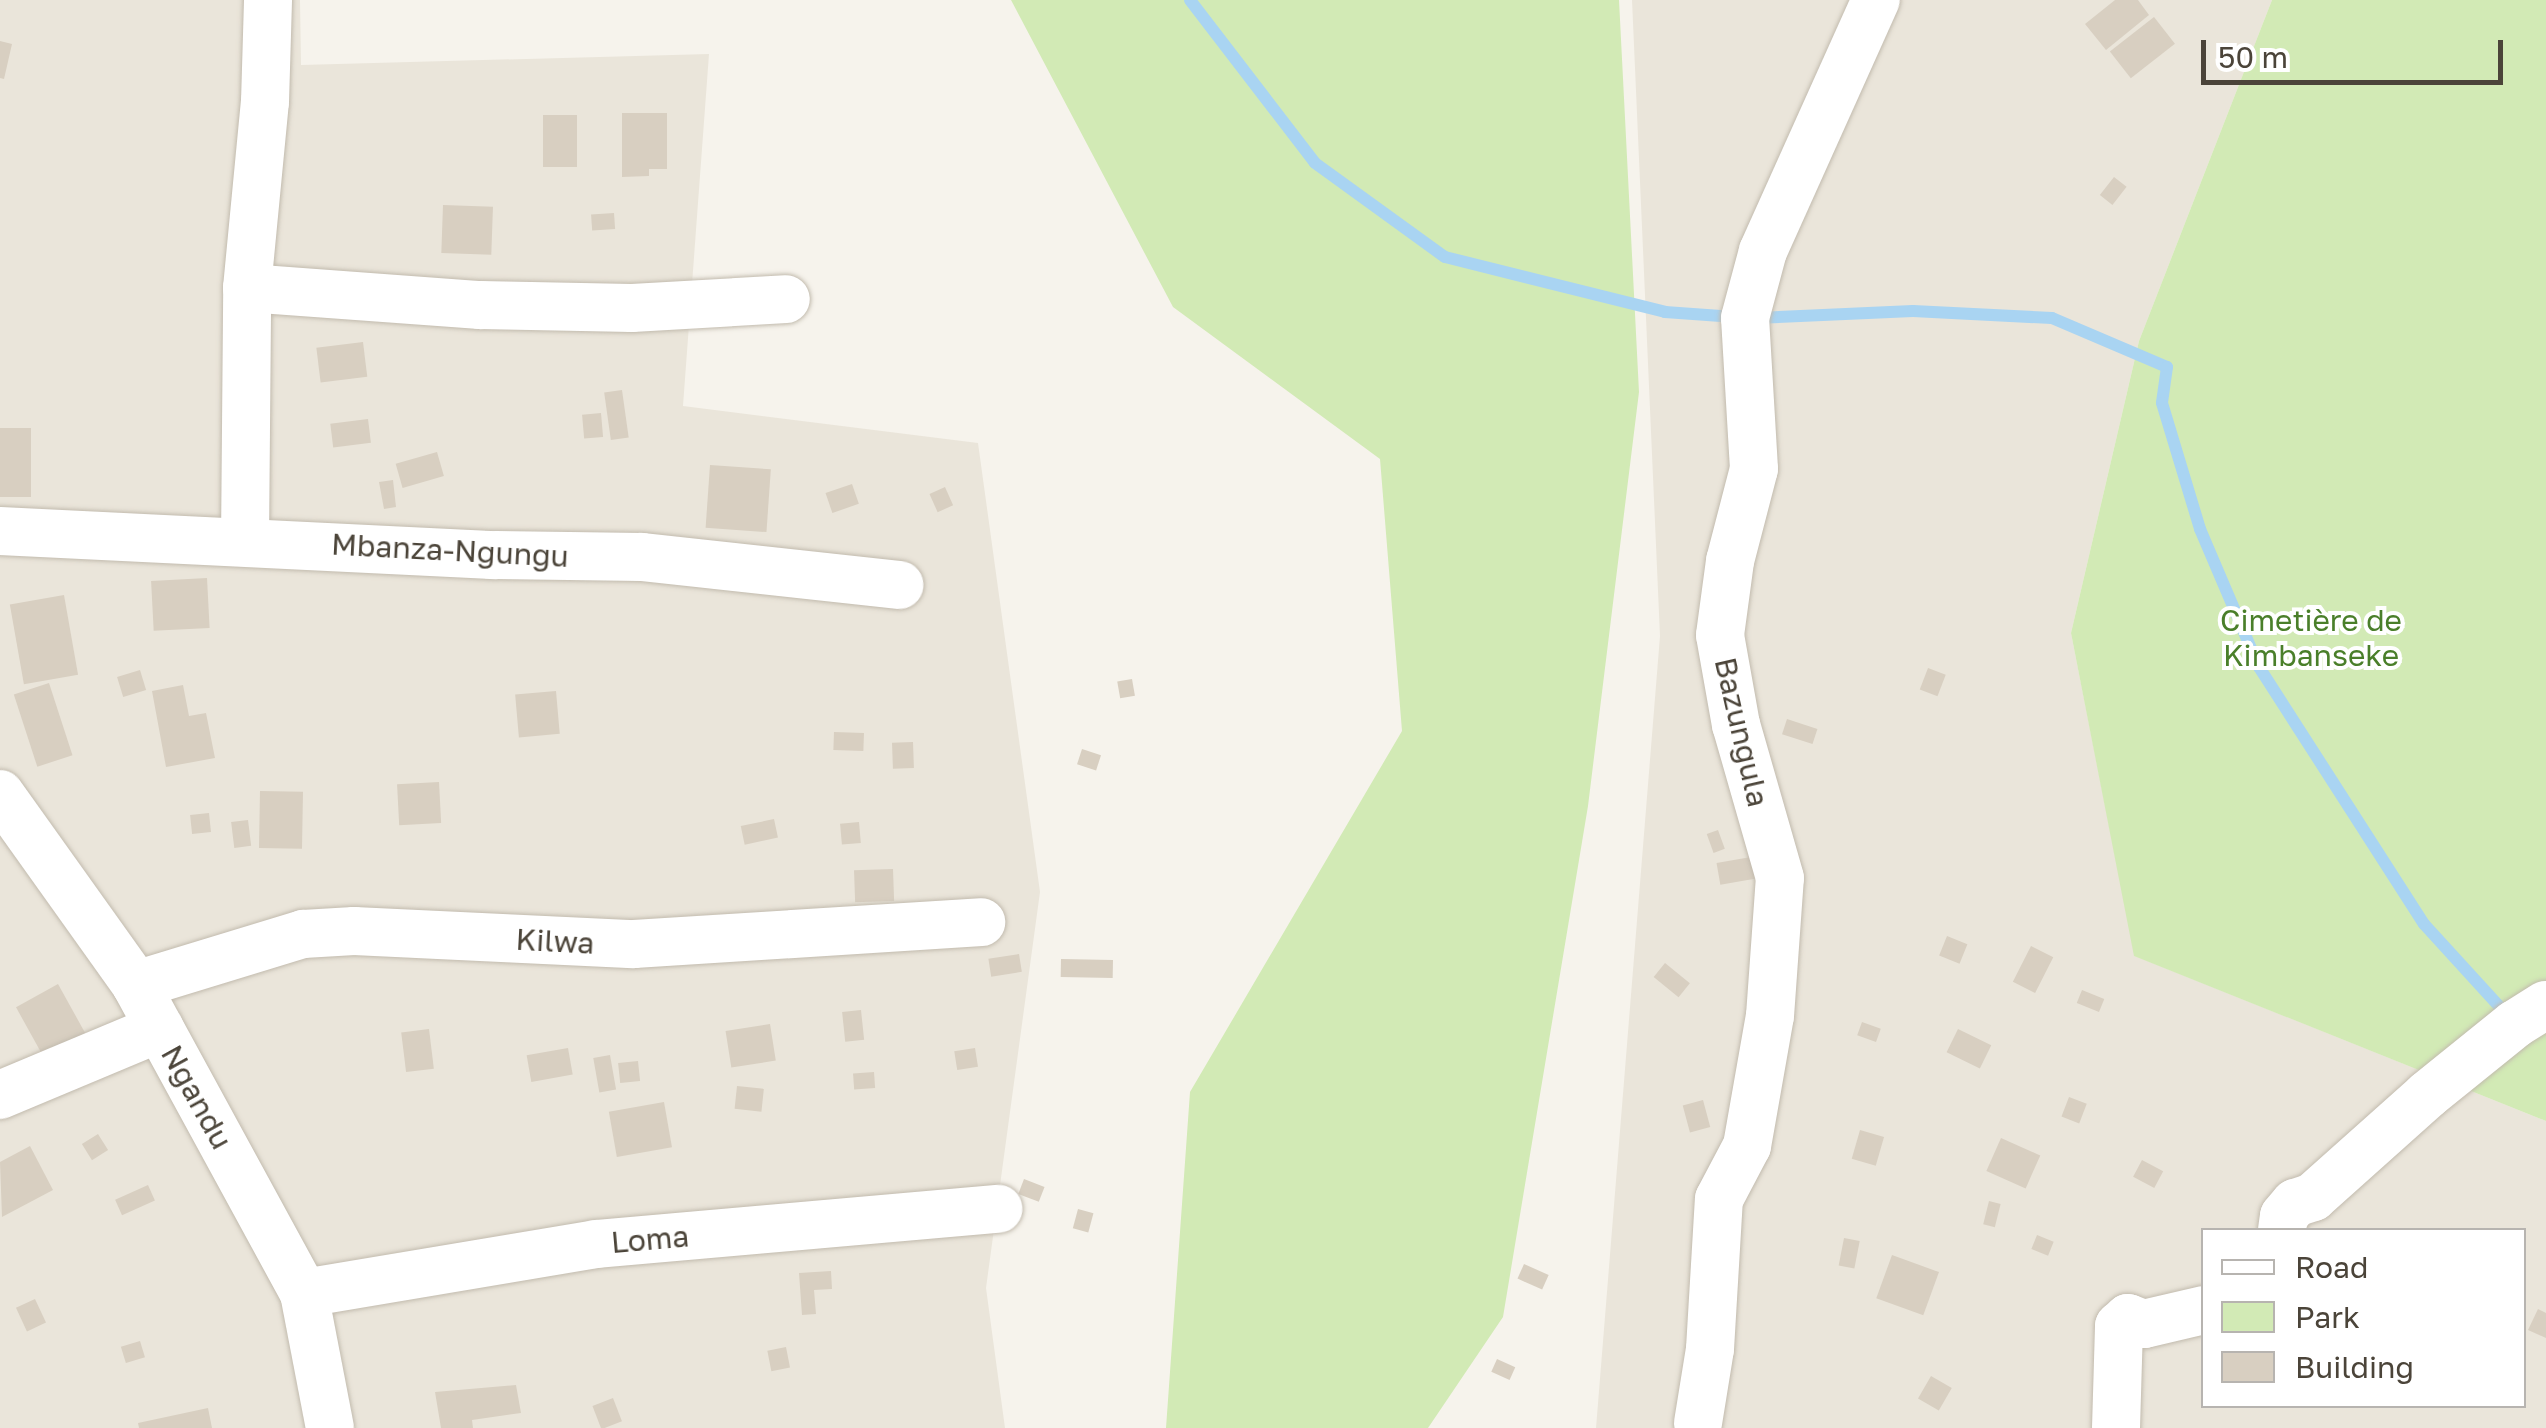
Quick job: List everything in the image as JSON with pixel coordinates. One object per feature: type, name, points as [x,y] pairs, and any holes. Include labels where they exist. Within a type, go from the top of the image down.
[{"type":"street","points":[[244,542],[247,288],[265,102],[268,0]]},
{"type":"street","name":"Bazungula","points":[[1698,1423],[1710,1350],[1719,1199],[1747,1146],[1770,1016],[1780,878],[1736,724],[1720,635],[1730,561],[1754,470],[1744,318],[1763,251],[1876,0]]},
{"type":"street","points":[[247,288],[499,306],[632,308],[786,299]]},
{"type":"street","name":"Mbanza-Ngungu","points":[[0,531],[496,556],[642,558],[899,585]]},
{"type":"street","name":"Ngandu","points":[[0,794],[136,985],[304,1293],[330,1428]]},
{"type":"street","name":"Kilwa","points":[[136,985],[303,934],[354,931],[634,944],[981,922]]},
{"type":"street","points":[[2282,1228],[2284,1216],[2295,1203],[2313,1197],[2427,1095],[2515,1024],[2546,1005]]},
{"type":"street","points":[[0,1096],[160,1028]]},
{"type":"street","name":"Loma","points":[[304,1293],[596,1244],[998,1210]]},
{"type":"street","points":[[2116,1428],[2119,1326],[2128,1318],[2144,1324],[2201,1311]]},
{"type":"shaded area","points":[[0,0],[300,0],[301,65],[709,54],[683,406],[978,443],[1040,892],[986,1288],[1005,1428],[0,1428]]},
{"type":"shaded area","points":[[1632,0],[2272,0],[2139,341],[2071,633],[2135,956],[2546,1121],[2546,1428],[1596,1428],[1660,636]]},
{"type":"green space","points":[[1011,0],[1619,0],[1639,392],[1588,806],[1503,1317],[1428,1428],[1166,1428],[1190,1092],[1402,731],[1380,459],[1173,307]]},
{"type":"green space","name":"Cimetière de Kimbanseke","points":[[2272,0],[2546,0],[2546,1121],[2134,956],[2071,633],[2139,341]]},
{"type":"building","points":[[2115,0],[2138,0],[2149,15],[2106,50],[2085,24]]},
{"type":"building","points":[[2154,17],[2175,44],[2131,78],[2110,51]]},
{"type":"building","points":[[0,41],[12,44],[4,79],[0,78]]},
{"type":"building","points":[[622,113],[667,113],[667,169],[649,169],[649,176],[622,177]]},
{"type":"building","points":[[543,115],[577,115],[577,167],[543,167]]},
{"type":"building","points":[[2114,177],[2127,187],[2112,205],[2100,195]]},
{"type":"building","points":[[443,205],[493,207],[491,255],[441,253]]},
{"type":"building","points":[[614,213],[615,229],[592,231],[591,215]]},
{"type":"building","points":[[363,342],[367,377],[321,382],[316,348]]},
{"type":"building","points":[[622,390],[629,438],[611,440],[604,393]]},
{"type":"building","points":[[601,413],[603,437],[584,439],[582,415]]},
{"type":"building","points":[[368,419],[371,443],[333,447],[330,424]]},
{"type":"building","points":[[0,428],[31,428],[31,497],[0,497]]},
{"type":"building","points":[[437,452],[444,476],[403,488],[396,464]]},
{"type":"building","points":[[710,465],[771,469],[766,532],[706,528]]},
{"type":"building","points":[[393,480],[396,507],[384,509],[379,482]]},
{"type":"building","points":[[852,484],[859,504],[832,513],[826,493]]},
{"type":"building","points":[[945,487],[953,505],[938,512],[929,494]]},
{"type":"building","points":[[207,578],[210,628],[154,631],[151,581]]},
{"type":"building","points":[[64,595],[78,675],[24,684],[10,605]]},
{"type":"building","points":[[1928,668],[1946,675],[1937,696],[1920,689]]},
{"type":"building","points":[[140,670],[146,690],[123,697],[117,677]]},
{"type":"building","points":[[1132,679],[1135,696],[1120,698],[1117,682]]},
{"type":"building","points":[[49,683],[72,755],[37,767],[14,694]]},
{"type":"building","points":[[183,685],[189,716],[206,713],[215,758],[166,767],[152,691]]},
{"type":"building","points":[[556,691],[560,734],[519,737],[515,695]]},
{"type":"building","points":[[1787,719],[1817,729],[1812,744],[1782,734]]},
{"type":"building","points":[[834,732],[864,733],[863,751],[833,750]]},
{"type":"building","points":[[913,742],[914,768],[893,769],[892,743]]},
{"type":"building","points":[[1082,749],[1101,755],[1096,770],[1077,764]]},
{"type":"building","points":[[439,782],[441,823],[399,825],[397,784]]},
{"type":"building","points":[[260,791],[303,792],[302,849],[259,848]]},
{"type":"building","points":[[209,813],[211,832],[192,834],[190,815]]},
{"type":"building","points":[[774,819],[778,838],[745,845],[741,826]]},
{"type":"building","points":[[248,820],[251,846],[234,848],[231,822]]},
{"type":"building","points":[[859,822],[861,843],[842,845],[840,824]]},
{"type":"building","points":[[1718,830],[1725,849],[1714,853],[1707,834]]},
{"type":"building","points":[[1751,857],[1755,879],[1720,885],[1717,863]]},
{"type":"building","points":[[893,869],[894,901],[855,902],[854,870]]},
{"type":"building","points":[[1947,936],[1967,944],[1960,964],[1939,955]]},
{"type":"building","points":[[2031,946],[2053,957],[2035,993],[2013,982]]},
{"type":"building","points":[[1019,954],[1022,972],[991,977],[988,959]]},
{"type":"building","points":[[1061,959],[1113,960],[1113,978],[1061,977]]},
{"type":"building","points":[[1665,963],[1690,983],[1679,997],[1654,977]]},
{"type":"building","points":[[58,984],[85,1033],[43,1056],[16,1007]]},
{"type":"building","points":[[2082,990],[2104,999],[2099,1012],[2077,1003]]},
{"type":"building","points":[[861,1010],[864,1040],[845,1042],[842,1012]]},
{"type":"building","points":[[1862,1022],[1881,1029],[1876,1042],[1857,1035]]},
{"type":"building","points":[[770,1024],[776,1061],[731,1068],[726,1031]]},
{"type":"building","points":[[429,1029],[434,1069],[406,1072],[401,1032]]},
{"type":"building","points":[[1958,1029],[1991,1045],[1980,1069],[1947,1052]]},
{"type":"building","points":[[568,1048],[573,1075],[531,1082],[527,1055]]},
{"type":"building","points":[[975,1048],[978,1067],[957,1070],[954,1051]]},
{"type":"building","points":[[610,1055],[616,1089],[599,1092],[593,1058]]},
{"type":"building","points":[[638,1061],[640,1081],[620,1083],[618,1063]]},
{"type":"building","points":[[874,1072],[875,1088],[854,1089],[853,1073]]},
{"type":"building","points":[[737,1086],[764,1089],[761,1112],[735,1109]]},
{"type":"building","points":[[2069,1097],[2087,1104],[2079,1123],[2061,1117]]},
{"type":"building","points":[[1703,1100],[1710,1127],[1690,1132],[1683,1105]]},
{"type":"building","points":[[664,1102],[672,1147],[617,1157],[609,1112]]},
{"type":"building","points":[[1860,1130],[1884,1137],[1876,1166],[1852,1159]]},
{"type":"building","points":[[98,1134],[108,1150],[92,1160],[82,1144]]},
{"type":"building","points":[[2001,1138],[2040,1155],[2026,1188],[1986,1171]]},
{"type":"building","points":[[30,1146],[53,1190],[2,1217],[0,1162]]},
{"type":"building","points":[[2142,1160],[2163,1171],[2154,1188],[2133,1177]]},
{"type":"building","points":[[1024,1179],[1045,1187],[1039,1202],[1018,1194]]},
{"type":"building","points":[[148,1185],[155,1201],[122,1215],[115,1200]]},
{"type":"building","points":[[1989,1201],[2001,1204],[1995,1227],[1983,1224]]},
{"type":"building","points":[[1078,1209],[1093,1213],[1088,1232],[1073,1228]]},
{"type":"building","points":[[2037,1235],[2054,1242],[2048,1256],[2031,1249]]},
{"type":"building","points":[[1844,1238],[1860,1241],[1854,1269],[1839,1265]]},
{"type":"building","points":[[1892,1255],[1939,1272],[1923,1315],[1876,1298]]},
{"type":"building","points":[[1524,1264],[1549,1275],[1542,1290],[1517,1279]]},
{"type":"building","points":[[831,1271],[832,1289],[814,1290],[816,1314],[802,1315],[799,1273]]},
{"type":"building","points":[[35,1299],[46,1323],[27,1331],[16,1308]]},
{"type":"building","points":[[2538,1309],[2546,1313],[2546,1338],[2528,1330]]},
{"type":"building","points":[[140,1341],[145,1357],[126,1363],[121,1347]]},
{"type":"building","points":[[786,1347],[790,1368],[771,1371],[767,1351]]},
{"type":"building","points":[[1497,1359],[1515,1367],[1510,1380],[1491,1372]]},
{"type":"building","points":[[1931,1376],[1952,1388],[1939,1411],[1918,1399]]},
{"type":"building","points":[[516,1385],[521,1413],[472,1420],[473,1428],[441,1428],[435,1392]]},
{"type":"building","points":[[613,1398],[622,1421],[601,1428],[592,1406]]},
{"type":"building","points":[[208,1408],[212,1428],[139,1428],[138,1423]]},
{"type":"waterway","points":[[1190,0],[1315,163],[1445,257],[1665,312],[1735,317]]},
{"type":"waterway","points":[[1755,318],[1913,311],[2052,318],[2167,367],[2162,403],[2200,529],[2259,667],[2424,924],[2508,1016]]}]
